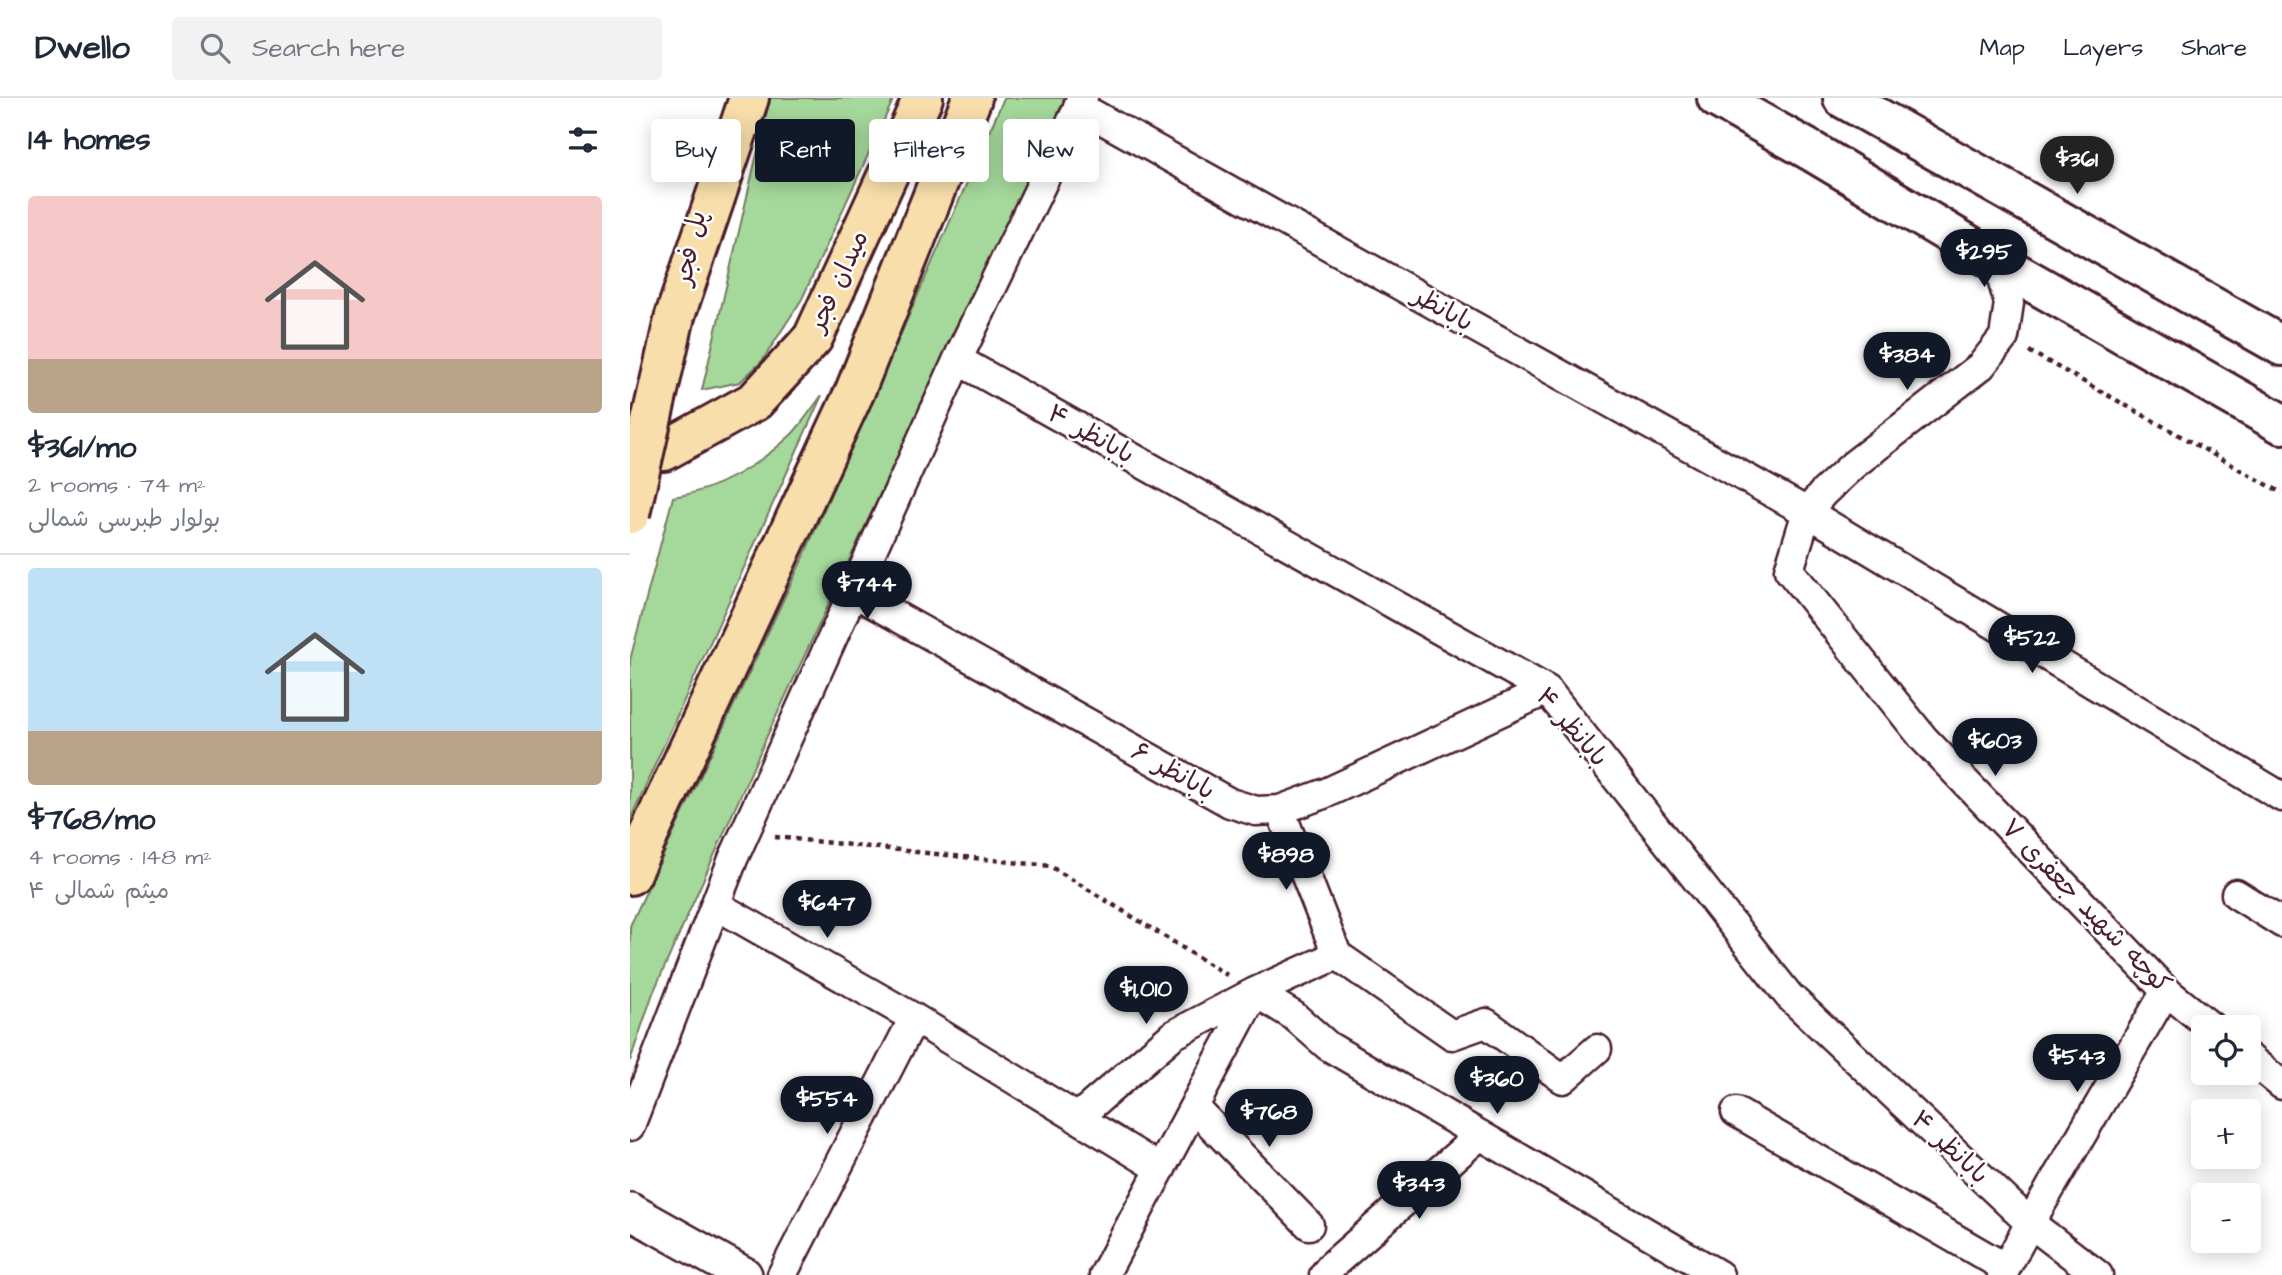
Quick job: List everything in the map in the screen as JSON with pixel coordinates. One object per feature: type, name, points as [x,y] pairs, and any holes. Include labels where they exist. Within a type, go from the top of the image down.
[{"type":"main road","name":"پل فجر","points":[[675,316],[723,98]]},
{"type":"main road","points":[[630,514],[675,316],[749,98]]},
{"type":"main road","name":"میدان فجر","points":[[630,452],[664,451],[755,401],[813,338],[923,98]]},
{"type":"main road","points":[[630,875],[855,391],[972,98]]},
{"type":"main road","points":[[1717,98],[1997,262],[2282,424]]},
{"type":"main road","points":[[1843,98],[2282,345]]},
{"type":"street","points":[[630,1126],[744,834],[958,360],[1081,102]]},
{"type":"street","name":"بابانظر","points":[[1081,102],[1807,512],[2282,797]]},
{"type":"street","points":[[1807,512],[1823,493],[1853,466],[1981,366],[2004,337],[2009,303],[1997,262]]},
{"type":"street","name":"بابانظر ۴","points":[[958,360],[1546,690],[1789,996],[2030,1223],[2098,1275]]},
{"type":"street","name":"کوچه شهید جعفری ۷","points":[[1807,512],[1789,570],[1924,739],[2166,991],[2196,1015]]},
{"type":"street","name":"بابانظر ۶","points":[[853,592],[1230,803],[1256,811],[1280,810],[1326,793],[1546,690]]},
{"type":"street","points":[[1280,810],[1337,955],[1452,1035],[1486,1023],[1563,1079],[1597,1049]]},
{"type":"street","points":[[2236,894],[2282,923]]},
{"type":"street","points":[[716,905],[914,1018],[1161,1169]]},
{"type":"street","points":[[1077,1118],[1173,1035],[1255,992],[1337,955]]},
{"type":"street","points":[[1736,1112],[2004,1272],[2166,991]]},
{"type":"street","points":[[1104,1275],[1255,992]]},
{"type":"street","points":[[1255,992],[1294,1016],[1328,1046],[1719,1275]]},
{"type":"street","points":[[782,1275],[914,1018]]},
{"type":"street","points":[[2261,1068],[2282,1085]]},
{"type":"street","points":[[1194,1107],[1309,1225]]},
{"type":"street","points":[[1324,1275],[1480,1135]]},
{"type":"street","points":[[630,1211],[744,1275]]},
{"type":"path","points":[[2004,337],[2282,493]]},
{"type":"path","points":[[744,834],[1050,866],[1255,992]]},
{"type":"green space","points":[[770,98],[894,98],[884,119],[869,119],[869,153],[802,299],[762,361],[740,382],[702,390],[755,162],[755,182],[855,182],[855,119],[765,119]]},
{"type":"green space","points":[[1004,98],[1065,98],[1055,119],[1003,119],[1003,182],[1026,182],[767,736],[653,993],[630,1061],[630,926],[802,560],[967,182],[989,182],[989,132]]},
{"type":"green space","points":[[822,395],[630,820],[630,660],[673,497],[706,489],[752,466],[792,434]]}]
